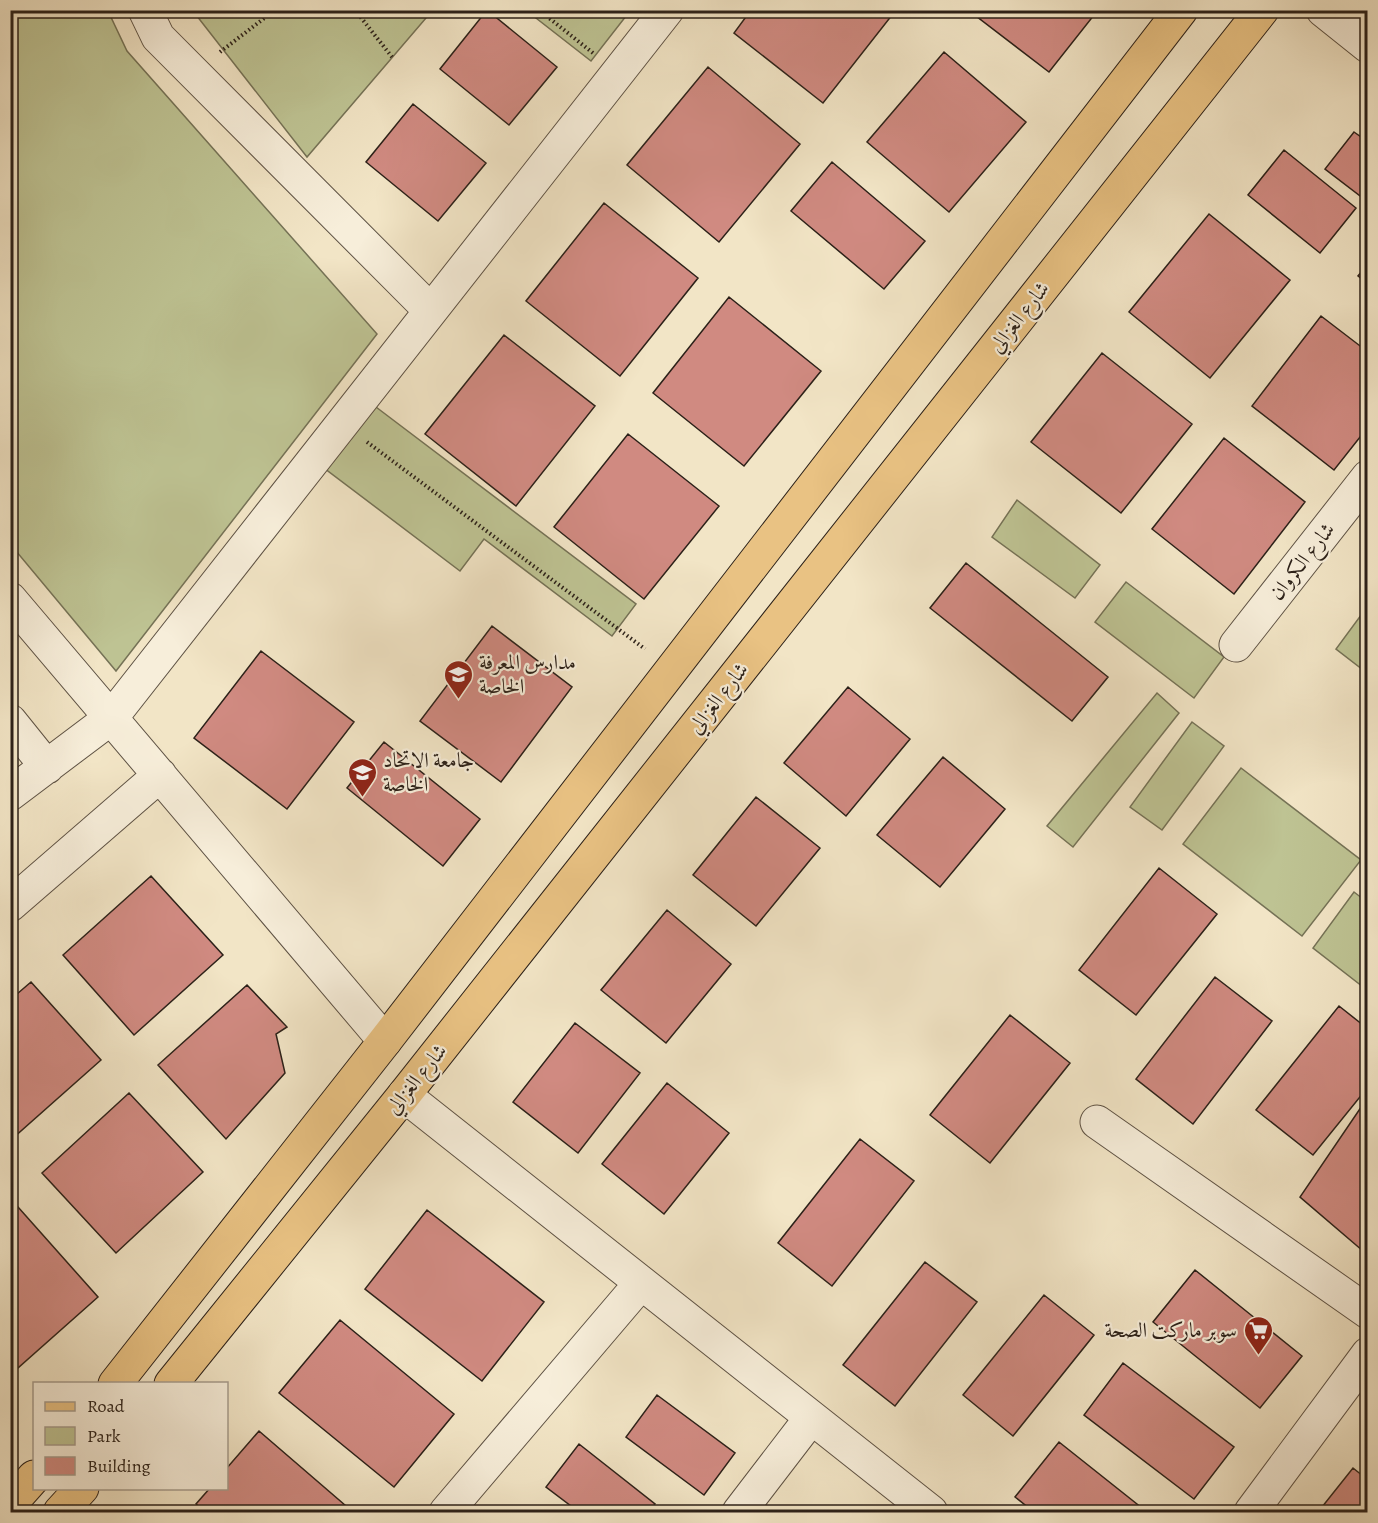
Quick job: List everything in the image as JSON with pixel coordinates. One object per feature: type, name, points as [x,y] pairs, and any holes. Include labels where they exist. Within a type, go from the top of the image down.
[{"type":"main road","points":[[116,1382],[385,1041],[1181,10]]},
{"type":"main road","name":"شارع الغزالي","points":[[172,1382],[404,1095],[1262,10]]},
{"type":"main road","points":[[10,1504],[33,1478]]},
{"type":"main road","points":[[60,1512],[80,1490]]},
{"type":"street","points":[[145,10],[158,37],[430,310]]},
{"type":"street","points":[[10,794],[111,718],[667,10]]},
{"type":"street","points":[[1323,10],[1368,46]]},
{"type":"street","name":"شارع الكروان","points":[[1236,645],[1368,477]]},
{"type":"street","points":[[10,599],[385,1041]]},
{"type":"street","points":[[10,721],[47,767]]},
{"type":"street","points":[[10,905],[160,775]]},
{"type":"street","points":[[404,1095],[931,1512]]},
{"type":"street","points":[[1098,1122],[1368,1312]]},
{"type":"street","points":[[446,1512],[641,1283]]},
{"type":"street","points":[[1251,1512],[1368,1354]]},
{"type":"street","points":[[739,1512],[811,1418]]},
{"type":"path","points":[[193,72],[275,10]]},
{"type":"path","points":[[355,10],[392,57]]},
{"type":"path","points":[[539,10],[618,72]]},
{"type":"path","points":[[342,424],[672,669]]},
{"type":"green space","points":[[10,11],[108,11],[127,51],[377,334],[116,671],[11,545]]},
{"type":"green space","points":[[193,11],[432,11],[307,157]]},
{"type":"green space","points":[[527,11],[630,11],[591,61]]},
{"type":"green space","points":[[372,404],[636,604],[612,636],[484,539],[460,571],[324,468]]},
{"type":"green space","points":[[1017,500],[1100,565],[1075,598],[992,537]]},
{"type":"green space","points":[[1126,582],[1224,657],[1194,698],[1095,622]]},
{"type":"green space","points":[[1367,607],[1367,673],[1336,649]]},
{"type":"green space","points":[[1157,693],[1179,713],[1073,847],[1047,826]]},
{"type":"green space","points":[[1192,722],[1224,746],[1162,830],[1130,807]]},
{"type":"green space","points":[[1241,768],[1361,860],[1302,936],[1183,844]]},
{"type":"green space","points":[[1354,892],[1367,902],[1367,990],[1313,948]]},
{"type":"building","points":[[487,10],[557,67],[509,125],[440,69]]},
{"type":"building","points":[[751,10],[896,10],[823,103],[734,33]]},
{"type":"building","points":[[980,10],[1098,10],[1049,72],[976,16]]},
{"type":"building","points":[[944,52],[1026,122],[949,212],[867,142]]},
{"type":"building","points":[[708,67],[800,144],[719,242],[627,165]]},
{"type":"building","points":[[413,104],[486,163],[438,221],[366,162]]},
{"type":"building","points":[[1354,132],[1368,142],[1368,202],[1325,169]]},
{"type":"building","points":[[1284,150],[1356,208],[1320,253],[1248,195]]},
{"type":"building","points":[[832,162],[925,241],[884,289],[791,211]]},
{"type":"building","points":[[604,203],[698,278],[620,376],[526,301]]},
{"type":"building","points":[[1209,214],[1290,280],[1210,378],[1129,312]]},
{"type":"building","points":[[1368,264],[1368,284],[1358,276]]},
{"type":"building","points":[[729,297],[821,371],[744,466],[653,393]]},
{"type":"building","points":[[1321,316],[1368,352],[1368,427],[1334,470],[1252,406]]},
{"type":"building","points":[[504,335],[595,406],[516,506],[425,434]]},
{"type":"building","points":[[1102,353],[1192,424],[1121,513],[1031,442]]},
{"type":"building","points":[[628,434],[719,506],[644,599],[554,527]]},
{"type":"building","points":[[1224,438],[1305,502],[1234,594],[1152,529]]},
{"type":"building","points":[[966,563],[1108,677],[1072,721],[930,608]]},
{"type":"building","points":[[492,626],[572,687],[501,782],[420,721]]},
{"type":"building","points":[[261,651],[354,722],[287,809],[194,738]]},
{"type":"building","points":[[848,687],[910,739],[846,816],[784,763]]},
{"type":"building","points":[[384,742],[480,819],[443,866],[347,788]]},
{"type":"building","points":[[943,757],[1005,809],[940,887],[877,835]]},
{"type":"building","points":[[756,797],[820,848],[756,926],[693,875]]},
{"type":"building","points":[[1159,868],[1217,914],[1136,1015],[1079,970]]},
{"type":"building","points":[[151,876],[223,955],[134,1035],[63,955]]},
{"type":"building","points":[[667,910],[731,964],[666,1043],[601,990]]},
{"type":"building","points":[[1215,977],[1272,1021],[1193,1124],[1136,1079]]},
{"type":"building","points":[[31,982],[101,1060],[13,1138],[10,1136],[10,1000]]},
{"type":"building","points":[[247,985],[287,1027],[276,1034],[285,1073],[226,1139],[158,1065]]},
{"type":"building","points":[[1339,1006],[1368,1029],[1368,1087],[1313,1155],[1256,1110]]},
{"type":"building","points":[[1010,1015],[1070,1063],[990,1163],[930,1115]]},
{"type":"building","points":[[575,1023],[640,1073],[578,1153],[513,1102]]},
{"type":"building","points":[[667,1083],[729,1133],[664,1214],[602,1164]]},
{"type":"building","points":[[129,1093],[203,1172],[116,1253],[42,1173]]},
{"type":"building","points":[[1368,1097],[1368,1245],[1363,1251],[1300,1197]]},
{"type":"building","points":[[860,1139],[914,1181],[832,1286],[778,1243]]},
{"type":"building","points":[[18,1207],[98,1297],[10,1375],[10,1213]]},
{"type":"building","points":[[427,1210],[544,1302],[482,1381],[365,1289]]},
{"type":"building","points":[[925,1262],[977,1302],[895,1406],[843,1365]]},
{"type":"building","points":[[1195,1270],[1302,1356],[1260,1408],[1153,1322]]},
{"type":"building","points":[[1044,1295],[1094,1335],[1013,1436],[963,1395]]},
{"type":"building","points":[[340,1320],[454,1414],[394,1487],[279,1393]]},
{"type":"building","points":[[1123,1363],[1234,1447],[1194,1499],[1084,1415]]},
{"type":"building","points":[[657,1395],[735,1453],[704,1495],[626,1437]]},
{"type":"building","points":[[259,1431],[353,1512],[206,1512],[196,1504],[208,1490],[228,1490],[228,1467]]},
{"type":"building","points":[[1059,1442],[1147,1512],[1034,1512],[1015,1497]]},
{"type":"building","points":[[579,1444],[655,1504],[649,1512],[579,1512],[546,1487]]},
{"type":"building","points":[[1353,1468],[1368,1480],[1368,1512],[1318,1512]]},
{"type":"place","name":"مدارس المعرفة الخاصة","points":[[458,700]]},
{"type":"place","name":"جامعة الاتحاد الخاصة","points":[[362,798]]},
{"type":"place","name":"سوبر ماركت الصحة","points":[[1258,1356]]}]
